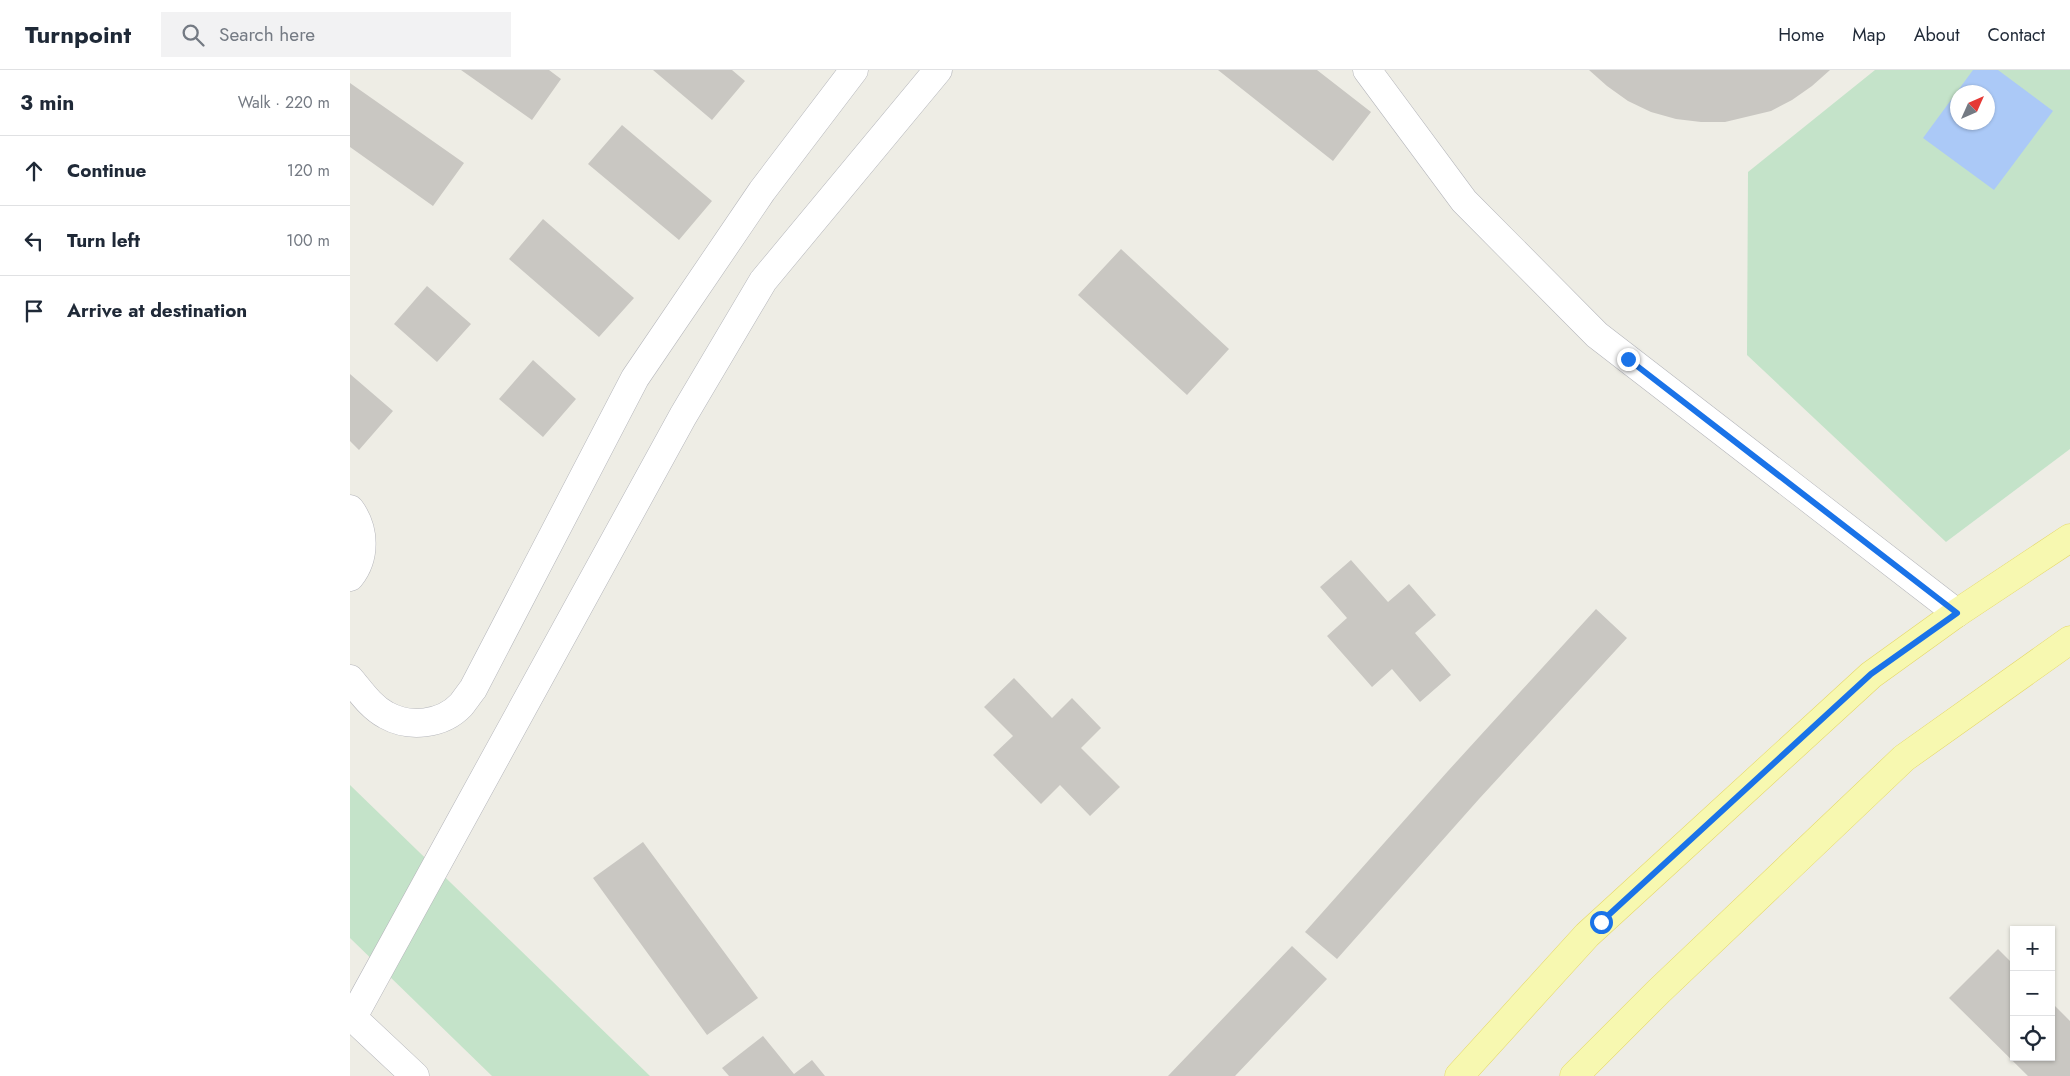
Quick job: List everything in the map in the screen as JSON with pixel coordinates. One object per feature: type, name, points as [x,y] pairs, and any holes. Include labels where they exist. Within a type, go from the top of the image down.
[{"type":"main road","points":[[1459,1076],[1587,934],[1871,674],[1957,613],[2070,538]]},
{"type":"main road","points":[[1574,1076],[1658,992],[1904,758],[2070,640]]},
{"type":"street","points":[[350,679],[369,702],[385,715],[404,723],[425,723],[444,718],[460,706],[472,689],[635,378],[762,191],[854,70]]},
{"type":"street","points":[[414,1076],[352,1016],[678,425],[763,280],[938,70]]},
{"type":"street","points":[[1367,70],[1464,201],[1597,335],[1957,613]]},
{"type":"street","points":[[350,509],[355,516],[360,530],[362,544],[360,558],[350,577]]},
{"type":"green space","points":[[1875,70],[2070,70],[2070,449],[1946,542],[1747,355],[1748,172]]},
{"type":"green space","points":[[350,785],[650,1076],[492,1076],[350,938]]},
{"type":"water","points":[[1973,70],[1998,70],[2053,111],[1994,190],[1923,138],[1950,101],[1950,130],[1995,130],[1995,85],[1962,85]]},
{"type":"building","points":[[461,70],[549,70],[561,79],[532,120]]},
{"type":"building","points":[[653,70],[732,70],[745,81],[712,120]]},
{"type":"building","points":[[1218,70],[1317,70],[1371,112],[1333,161]]},
{"type":"building","points":[[1589,70],[1830,70],[1792,100],[1771,111],[1725,122],[1701,122],[1676,119],[1651,112],[1628,101]]},
{"type":"building","points":[[350,83],[464,163],[433,206],[350,147]]},
{"type":"building","points":[[622,125],[712,201],[679,240],[588,164]]},
{"type":"building","points":[[543,219],[634,298],[599,337],[509,259]]},
{"type":"building","points":[[1121,249],[1229,349],[1187,395],[1078,295]]},
{"type":"building","points":[[427,286],[471,324],[437,362],[394,324]]},
{"type":"building","points":[[533,360],[576,399],[543,437],[499,399]]},
{"type":"building","points":[[350,374],[393,411],[359,450],[350,441]]},
{"type":"building","points":[[1351,560],[1388,602],[1409,584],[1436,615],[1415,633],[1451,675],[1420,702],[1392,669],[1372,687],[1327,636],[1347,618],[1320,587]]},
{"type":"building","points":[[1596,609],[1627,638],[1479,799],[1337,959],[1305,932],[1448,771]]},
{"type":"building","points":[[1014,678],[1052,718],[1072,698],[1101,728],[1081,748],[1120,787],[1090,816],[1060,785],[1041,804],[993,755],[1013,736],[984,707]]},
{"type":"building","points":[[643,842],[758,998],[707,1035],[593,878]]},
{"type":"building","points":[[1292,946],[1327,979],[1235,1076],[1168,1076]]},
{"type":"building","points":[[1998,949],[2010,961],[2010,1058],[1949,998]]},
{"type":"building","points":[[2055,1006],[2070,1021],[2070,1076],[2028,1076],[2013,1061],[2055,1061]]},
{"type":"building","points":[[763,1036],[794,1074],[812,1060],[825,1076],[729,1076],[722,1068]]},
{"type":"route","points":[[1601,922],[1871,674],[1957,613],[1628,359]]}]
